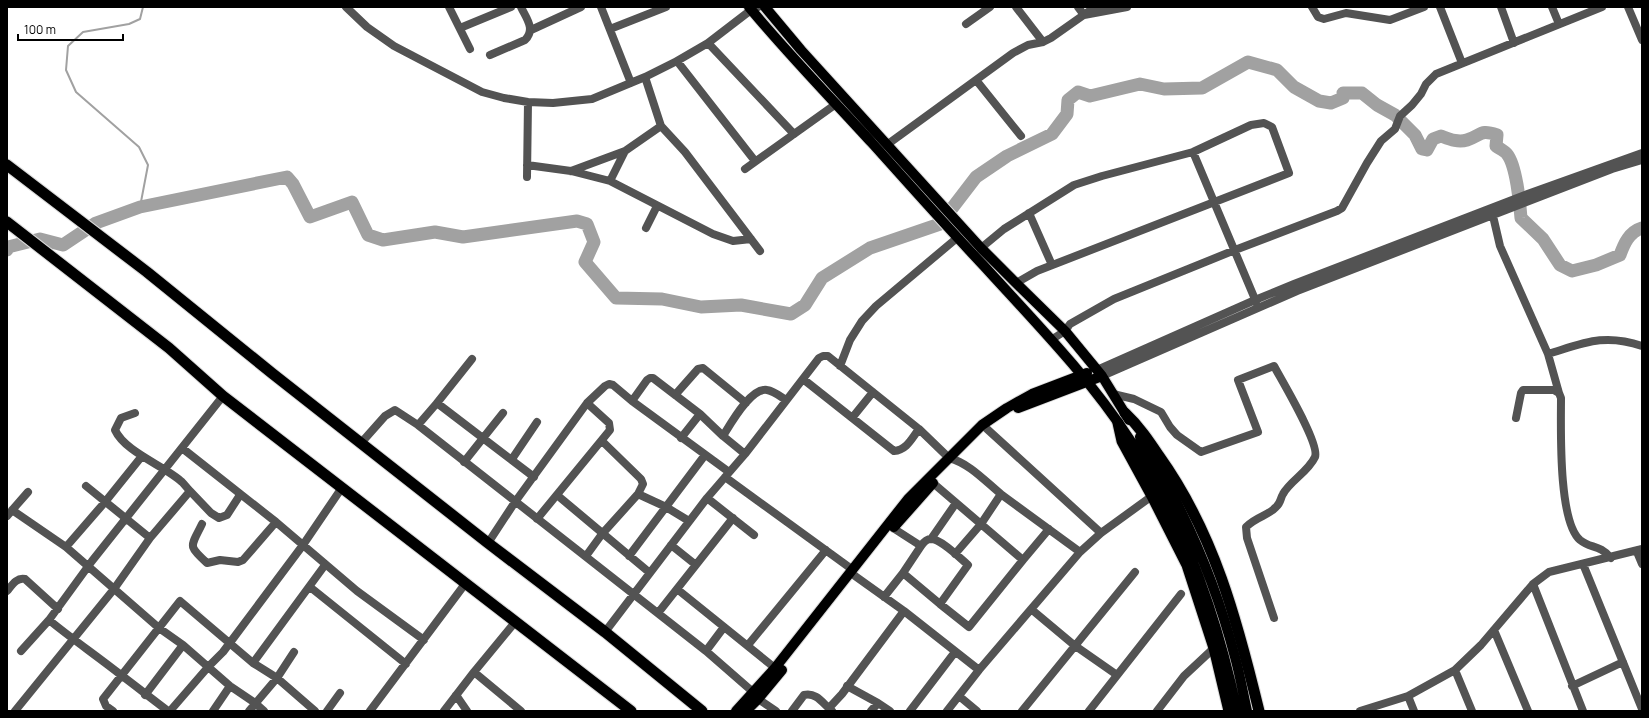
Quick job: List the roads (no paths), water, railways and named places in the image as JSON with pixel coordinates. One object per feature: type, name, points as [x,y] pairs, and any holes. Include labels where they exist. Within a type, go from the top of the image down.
[{"type":"highway","points":[[7,164],[148,272],[204,319],[488,543],[605,632],[702,711]]},
{"type":"highway","points":[[7,222],[169,348],[222,396],[631,711]]},
{"type":"highway","points":[[1125,413],[1141,429],[1169,469],[1201,526],[1222,577],[1245,653],[1259,711]]},
{"type":"highway","points":[[1118,423],[1122,441],[1187,565],[1214,648],[1229,711]]},
{"type":"main road","points":[[765,7],[801,50],[888,144],[941,211],[948,228],[1052,340],[1085,378],[1118,423],[1134,437],[1168,485],[1197,545],[1215,591],[1235,657],[1247,711]]},
{"type":"main road","points":[[753,8],[836,104],[941,211],[956,220],[1016,284],[1065,331],[1099,373],[1125,413],[1134,437],[1191,556],[1226,658],[1237,711]]},
{"type":"main road","points":[[1059,383],[1067,372],[1067,358]]},
{"type":"main road","points":[[736,711],[756,695],[854,573],[908,499],[952,459],[1002,418],[1023,405],[1099,373]]},
{"type":"main road","points":[[746,711],[775,668],[854,573],[982,425],[1007,408],[1032,394],[1059,383],[1085,378]]},
{"type":"street","points":[[346,7],[367,27],[412,57],[482,92],[528,102],[554,103],[592,99],[645,77],[708,43],[753,8]]},
{"type":"street","points":[[449,7],[470,49]]},
{"type":"street","points":[[460,28],[511,7]]},
{"type":"street","points":[[490,55],[525,40],[529,36],[531,30],[530,25],[521,7]]},
{"type":"street","points":[[531,30],[581,7]]},
{"type":"street","points":[[601,7],[631,83]]},
{"type":"street","points":[[610,29],[666,7]]},
{"type":"street","points":[[966,24],[990,7]]},
{"type":"street","points":[[1016,7],[1043,42]]},
{"type":"street","points":[[1078,7],[1084,15]]},
{"type":"street","points":[[888,144],[1013,53],[1028,45],[1043,42],[1095,7]]},
{"type":"street","points":[[1084,15],[1127,7]]},
{"type":"street","points":[[1312,7],[1318,17],[1324,19],[1346,13],[1390,20],[1424,7]]},
{"type":"street","points":[[1440,7],[1462,63]]},
{"type":"street","points":[[1501,7],[1514,43]]},
{"type":"street","points":[[1552,7],[1559,24]]},
{"type":"street","points":[[1052,340],[1065,331],[1070,324],[1114,299],[1342,208],[1381,141],[1396,129],[1400,116],[1412,105],[1421,94],[1426,84],[1436,74],[1602,7]]},
{"type":"street","points":[[1628,7],[1642,40]]},
{"type":"street","points":[[708,43],[794,134]]},
{"type":"street","points":[[676,61],[755,161]]},
{"type":"street","points":[[645,77],[661,126],[685,152],[760,251]]},
{"type":"street","points":[[976,80],[1021,136]]},
{"type":"street","points":[[527,177],[528,102]]},
{"type":"street","points":[[745,169],[836,104]]},
{"type":"street","points":[[982,248],[1004,229],[1074,185],[1193,152],[1251,125],[1264,123],[1272,127],[1289,173],[1037,271],[1016,284]]},
{"type":"street","points":[[572,171],[625,151],[661,126]]},
{"type":"street","points":[[610,181],[625,151]]},
{"type":"street","points":[[1193,152],[1235,250],[1256,304]]},
{"type":"street","points":[[1526,199],[1642,152]]},
{"type":"street","points":[[1099,373],[1256,304],[1509,205],[1642,160]]},
{"type":"street","points":[[527,165],[572,171],[610,181],[657,206],[720,236],[733,241],[751,239]]},
{"type":"street","points":[[1256,304],[1493,216],[1509,205]]},
{"type":"street","points":[[646,228],[657,206]]},
{"type":"street","points":[[1029,213],[1052,265]]},
{"type":"street","points":[[1493,216],[1500,246],[1548,354],[1561,398],[1562,462],[1569,522],[1580,540],[1604,550],[1611,558]]},
{"type":"street","points":[[840,366],[850,340],[862,321],[876,306],[957,238]]},
{"type":"street","points":[[1548,354],[1597,340],[1612,339],[1642,346]]},
{"type":"street","points":[[605,632],[707,498],[746,454],[786,400],[823,356],[828,356],[919,429],[952,459],[979,475],[1001,494],[1080,552]]},
{"type":"street","points":[[418,425],[472,359]]},
{"type":"street","points":[[1113,394],[1134,399],[1161,412],[1177,435],[1201,452],[1258,432],[1238,380],[1274,366],[1311,435],[1316,448],[1315,456],[1308,467],[1283,494],[1281,502],[1275,509],[1253,520],[1246,527],[1247,538],[1274,618]]},
{"type":"street","points":[[675,395],[698,369],[703,368],[746,403]]},
{"type":"street","points":[[632,401],[650,378],[700,414],[723,436],[746,454]]},
{"type":"street","points":[[803,379],[894,451],[906,446],[919,429]]},
{"type":"street","points":[[488,543],[587,403],[605,386],[609,384],[613,385],[632,401],[705,455],[727,475],[826,550],[979,670]]},
{"type":"street","points":[[723,436],[746,403],[757,392],[762,390],[774,392],[786,400]]},
{"type":"street","points":[[1516,418],[1521,393],[1524,390],[1554,390],[1559,393]]},
{"type":"street","points":[[852,418],[873,392]]},
{"type":"street","points":[[22,651],[58,609],[222,396]]},
{"type":"street","points":[[437,403],[534,477]]},
{"type":"street","points":[[537,519],[610,430],[609,423],[587,403]]},
{"type":"street","points":[[361,443],[390,412],[395,410],[418,425],[635,594],[706,651],[776,711]]},
{"type":"street","points":[[135,413],[121,418],[115,430],[118,436],[142,456],[181,481],[211,513],[219,518],[227,515],[240,495]]},
{"type":"street","points":[[464,462],[503,413]]},
{"type":"street","points":[[681,438],[700,414]]},
{"type":"street","points":[[512,459],[538,422]]},
{"type":"street","points":[[987,429],[1101,532]]},
{"type":"street","points":[[586,556],[602,534],[638,494],[643,484],[641,479],[602,441]]},
{"type":"street","points":[[182,448],[276,522],[357,591],[424,640]]},
{"type":"street","points":[[629,556],[705,455]]},
{"type":"street","points":[[66,547],[142,456]]},
{"type":"street","points":[[933,483],[1023,560]]},
{"type":"street","points":[[86,486],[150,538]]},
{"type":"street","points":[[49,620],[72,639],[169,711],[230,643],[304,545],[342,489]]},
{"type":"street","points":[[15,711],[114,589],[150,538],[190,491]]},
{"type":"street","points":[[28,492],[10,513],[66,547],[159,628],[183,645],[209,666],[230,686],[264,711]]},
{"type":"street","points":[[557,494],[602,534],[650,573]]},
{"type":"street","points":[[638,494],[666,507],[689,522]]},
{"type":"street","points":[[955,554],[981,524],[1001,494]]},
{"type":"street","points":[[947,711],[979,670],[1080,552],[1101,532],[1152,496]]},
{"type":"street","points":[[707,498],[754,535]]},
{"type":"street","points":[[931,539],[956,503]]},
{"type":"street","points":[[658,613],[733,518]]},
{"type":"street","points":[[202,524],[192,544],[193,549],[207,563],[220,560],[238,562],[243,560],[276,522]]},
{"type":"street","points":[[893,528],[921,546]]},
{"type":"street","points":[[903,573],[969,627],[1049,529]]},
{"type":"street","points":[[884,597],[925,541],[931,539],[938,541],[968,565],[940,604]]},
{"type":"street","points":[[671,545],[696,565]]},
{"type":"street","points":[[748,645],[826,550]]},
{"type":"street","points":[[1360,711],[1408,696],[1455,670],[1494,630],[1533,584],[1549,572],[1639,551],[1642,564]]},
{"type":"street","points":[[1584,564],[1641,706]]},
{"type":"street","points":[[253,663],[325,565]]},
{"type":"street","points":[[1022,711],[1074,645],[1135,572]]},
{"type":"street","points":[[7,591],[17,580],[21,578],[26,579],[58,609]]},
{"type":"street","points":[[370,711],[465,584]]},
{"type":"street","points":[[1533,584],[1572,686],[1584,711]]},
{"type":"street","points":[[310,587],[406,664]]},
{"type":"street","points":[[677,589],[775,668]]},
{"type":"street","points":[[1089,711],[1181,594]]},
{"type":"street","points":[[113,711],[106,706],[103,699],[180,601],[253,663],[277,678],[315,711]]},
{"type":"street","points":[[1031,609],[1074,645],[1117,675]]},
{"type":"street","points":[[792,711],[804,694],[815,695],[830,710],[904,611]]},
{"type":"street","points":[[444,711],[516,621]]},
{"type":"street","points":[[706,651],[724,627]]},
{"type":"street","points":[[1494,630],[1528,711]]},
{"type":"street","points":[[145,694],[183,645]]},
{"type":"street","points":[[1157,711],[1184,676],[1214,648]]},
{"type":"street","points":[[249,711],[277,678],[294,652]]},
{"type":"street","points":[[910,711],[955,652]]},
{"type":"street","points":[[1572,686],[1623,662]]},
{"type":"street","points":[[1455,670],[1472,711]]},
{"type":"street","points":[[474,672],[521,711]]},
{"type":"street","points":[[213,711],[230,686]]},
{"type":"street","points":[[847,686],[890,711]]},
{"type":"street","points":[[327,711],[340,693]]},
{"type":"street","points":[[456,695],[467,711]]},
{"type":"street","points":[[959,696],[977,711]]},
{"type":"street","points":[[1408,696],[1414,711]]},
{"type":"street","points":[[871,711],[878,703]]},
{"type":"waterway","points":[[140,207],[148,165],[139,147],[76,92],[66,70],[68,46],[83,32],[129,24],[140,19],[143,7]]},
{"type":"waterway","points":[[7,250],[8,247],[40,239],[63,245],[96,223],[140,207],[287,177],[293,184],[310,217],[352,202],[368,235],[383,240],[435,232],[463,237],[577,221],[587,224],[594,242],[585,262],[616,298],[662,299],[701,307],[741,305],[791,314],[805,305],[822,278],[870,248],[940,224],[976,177],[1007,156],[1052,134],[1067,114],[1068,100],[1078,92],[1090,96],[1140,84],[1164,89],[1202,88],[1248,62],[1277,70],[1294,87],[1319,101],[1331,103],[1343,98],[1343,93],[1362,93],[1377,105],[1395,115],[1415,135],[1422,149],[1427,150],[1433,139],[1441,136],[1460,141],[1467,140],[1481,133],[1491,133],[1497,135],[1496,146],[1506,153],[1513,167],[1520,203],[1521,218],[1543,239],[1560,265],[1572,271],[1596,265],[1620,255],[1630,235],[1642,228]]}]
